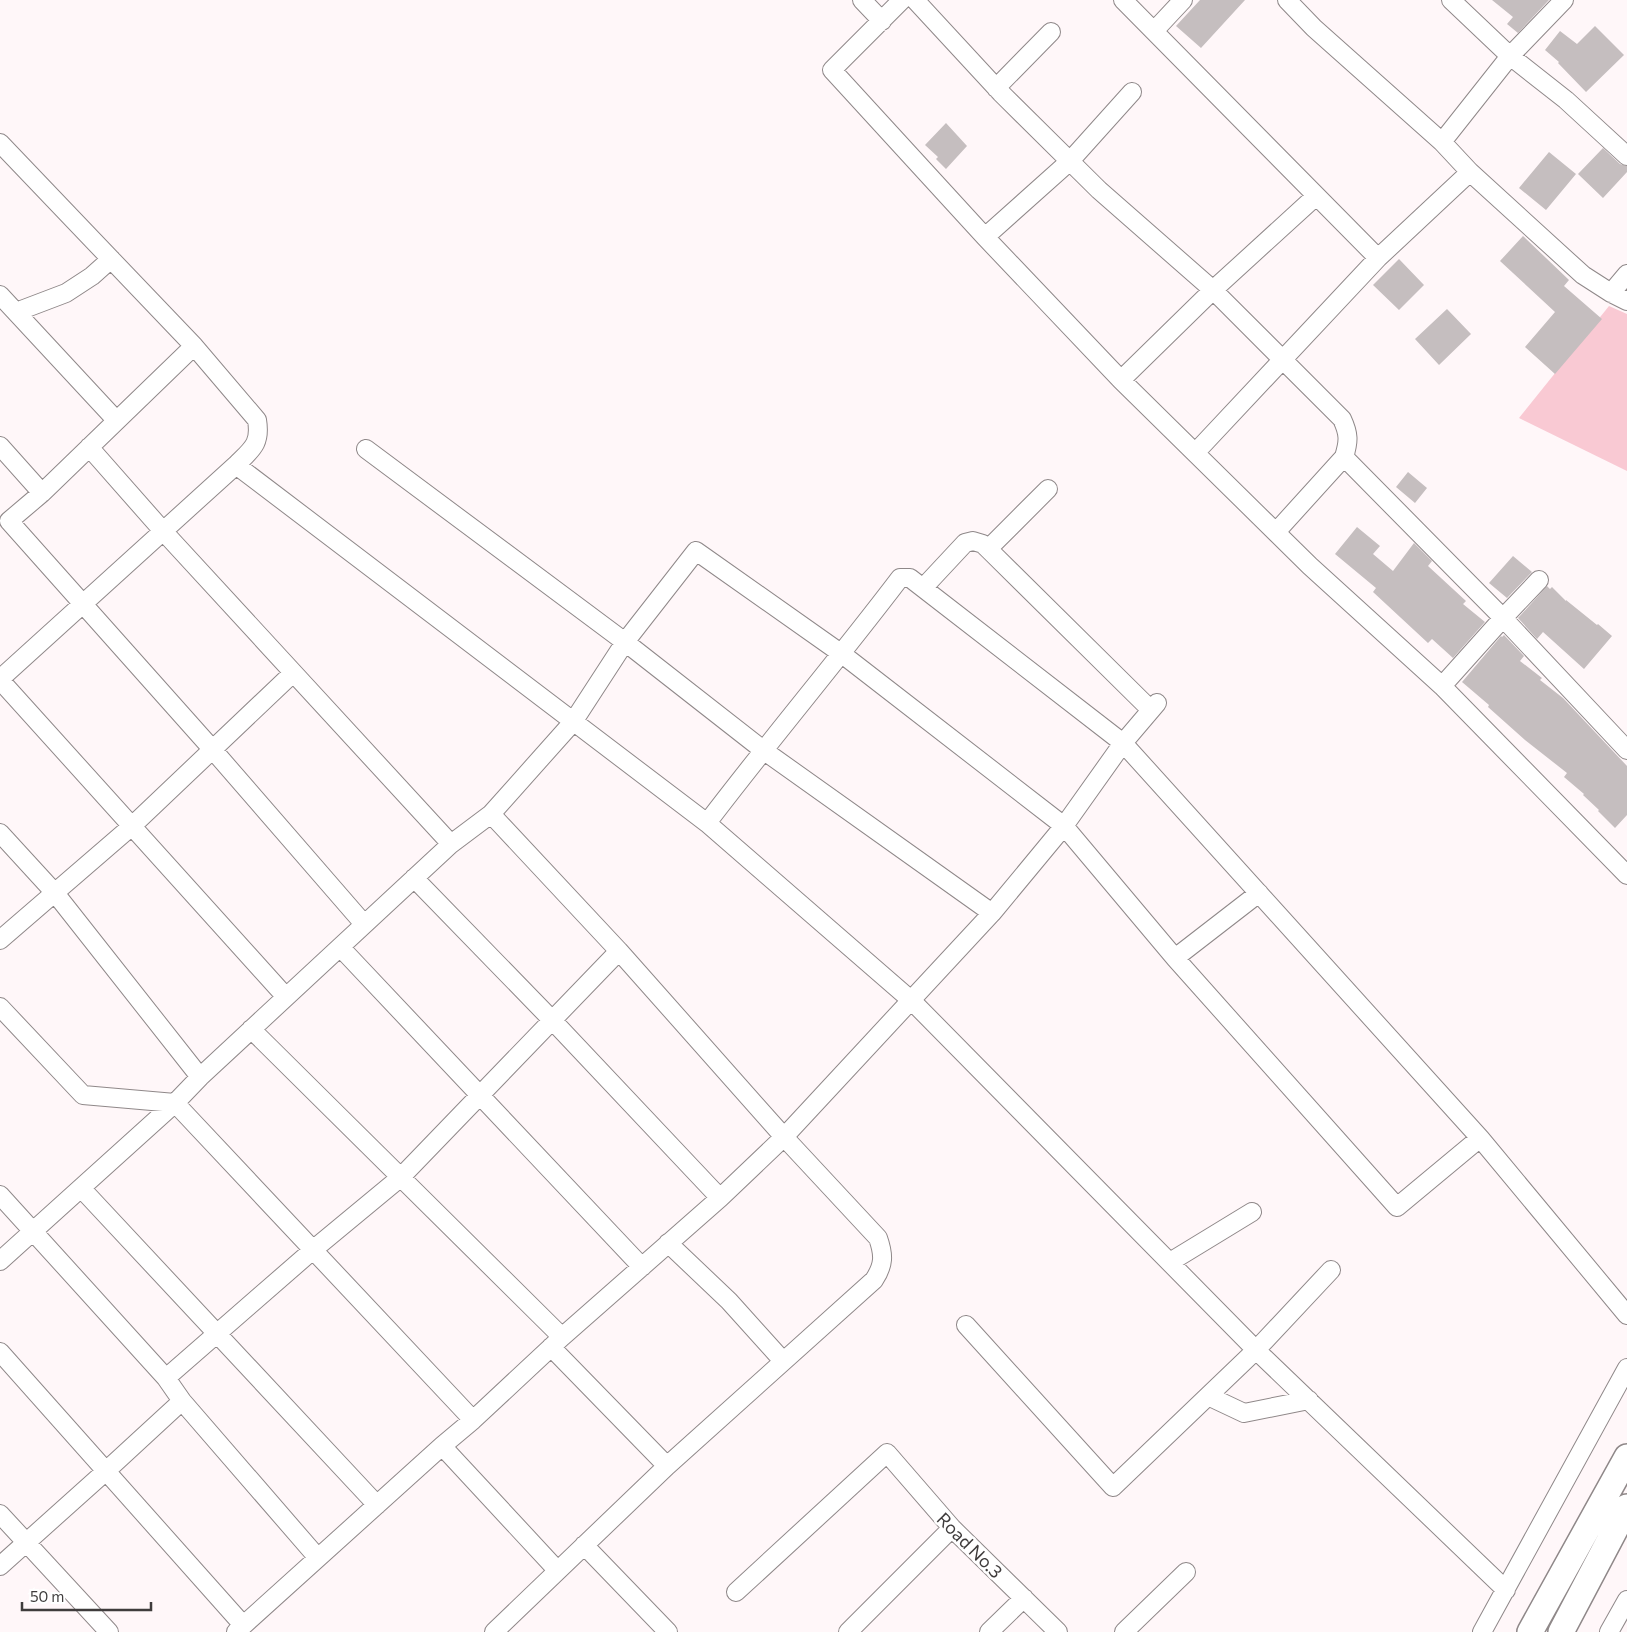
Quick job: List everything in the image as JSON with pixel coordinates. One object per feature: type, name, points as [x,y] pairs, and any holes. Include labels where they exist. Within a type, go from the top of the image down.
[{"type":"highway","points":[[1530,1632],[1627,1456]]},
{"type":"highway","points":[[1561,1632],[1627,1507]]},
{"type":"street","points":[[862,0],[882,21]]},
{"type":"street","points":[[902,0],[832,70],[1121,380],[1310,566],[1442,686],[1625,866]]},
{"type":"street","points":[[915,0],[996,88],[1099,190],[1213,290],[1342,418],[1348,437],[1344,457],[1276,532]]},
{"type":"street","points":[[1123,0],[1378,258]]},
{"type":"street","points":[[1154,31],[1183,0]]},
{"type":"street","points":[[1287,0],[1314,28],[1442,142],[1470,172],[1583,275],[1627,301]]},
{"type":"street","points":[[1451,0],[1510,56],[1566,100],[1627,156]]},
{"type":"street","points":[[1442,142],[1510,56],[1564,0]]},
{"type":"street","points":[[996,88],[1051,32]]},
{"type":"street","points":[[986,237],[1070,161],[1132,92]]},
{"type":"street","points":[[0,143],[194,346],[257,420],[259,434],[252,449],[236,465],[0,680],[286,997]]},
{"type":"street","points":[[1195,453],[1378,258],[1470,172]]},
{"type":"street","points":[[1121,380],[1213,290],[1316,196]]},
{"type":"street","points":[[16,312],[66,292],[92,276],[111,259]]},
{"type":"street","points":[[1611,293],[1627,274]]},
{"type":"street","points":[[0,295],[116,420]]},
{"type":"street","points":[[194,346],[42,493],[9,521],[213,750],[364,924]]},
{"type":"street","points":[[0,446],[42,493]]},
{"type":"street","points":[[89,447],[163,531],[451,844]]},
{"type":"street","points":[[366,449],[625,642],[763,750],[992,913]]},
{"type":"street","points":[[1344,457],[1503,618],[1627,750]]},
{"type":"street","points":[[236,465],[707,823],[912,1001],[1256,1350],[1506,1590]]},
{"type":"street","points":[[988,549],[1048,489]]},
{"type":"street","points":[[0,1352],[106,1471],[240,1628],[473,1420],[556,1342],[720,1198],[784,1137],[992,913],[1064,826],[1123,743],[1154,707],[983,544],[973,540],[965,543],[923,588]]},
{"type":"street","points":[[0,1261],[176,1102],[251,1029],[451,844],[491,814],[573,722],[625,642],[696,551],[842,654],[1064,826],[1176,958],[1397,1207],[1480,1138]]},
{"type":"street","points":[[707,823],[900,578],[910,578],[1123,743],[1480,1138],[1627,1315]]},
{"type":"street","points":[[1442,686],[1539,580]]},
{"type":"street","points":[[0,940],[132,826],[293,673]]},
{"type":"street","points":[[491,814],[619,951],[784,1137],[878,1238],[883,1252],[880,1271],[874,1280],[667,1466],[494,1632]]},
{"type":"street","points":[[0,833],[54,893],[200,1077]]},
{"type":"street","points":[[414,878],[553,1020],[720,1198]]},
{"type":"street","points":[[1176,958],[1260,893]]},
{"type":"street","points":[[340,947],[642,1267]]},
{"type":"street","points":[[166,1378],[401,1177],[619,951]]},
{"type":"street","points":[[0,1007],[83,1095],[176,1102],[473,1420]]},
{"type":"street","points":[[251,1029],[401,1177],[556,1342],[667,1466]]},
{"type":"street","points":[[81,1188],[377,1505]]},
{"type":"street","points":[[0,1195],[166,1378],[182,1400],[318,1558]]},
{"type":"street","points":[[1170,1262],[1252,1212]]},
{"type":"street","points":[[668,1243],[729,1301],[783,1361]]},
{"type":"street","points":[[966,1325],[1113,1487],[1256,1350],[1331,1270]]},
{"type":"street","points":[[1482,1632],[1627,1368]]},
{"type":"street","points":[[1208,1396],[1244,1413],[1309,1400]]},
{"type":"street","points":[[0,1566],[182,1400]]},
{"type":"street","points":[[442,1446],[558,1570]]},
{"type":"street","name":"Road No.3","points":[[736,1592],[887,1453],[952,1528],[1058,1632]]},
{"type":"street","points":[[0,1514],[109,1632]]},
{"type":"street","points":[[848,1632],[952,1528]]},
{"type":"street","points":[[584,1545],[668,1632]]},
{"type":"street","points":[[1124,1632],[1186,1572]]},
{"type":"street","points":[[989,1632],[1024,1598]]},
{"type":"street","points":[[1610,1632],[1627,1600]]},
{"type":"shaded area","points":[[1609,306],[1627,314],[1627,471],[1519,418]]},
{"type":"building","points":[[1200,0],[1245,0],[1201,48],[1176,26]]},
{"type":"building","points":[[1492,0],[1549,0],[1518,33],[1507,24],[1513,17]]},
{"type":"building","points":[[1595,26],[1624,55],[1586,92],[1559,62],[1545,50],[1560,31],[1577,44]]},
{"type":"building","points":[[946,123],[967,146],[946,169],[936,159],[938,157],[925,145]]},
{"type":"building","points":[[1603,148],[1620,164],[1627,166],[1627,172],[1603,198],[1578,174]]},
{"type":"building","points":[[1549,152],[1576,174],[1546,210],[1519,188]]},
{"type":"building","points":[[1523,236],[1569,280],[1564,286],[1602,319],[1555,374],[1525,347],[1555,312],[1500,261]]},
{"type":"building","points":[[1399,259],[1424,285],[1399,310],[1373,285]]},
{"type":"building","points":[[1447,309],[1471,334],[1439,365],[1415,339]]},
{"type":"building","points":[[1408,472],[1427,488],[1415,503],[1396,487]]},
{"type":"building","points":[[1357,527],[1380,546],[1373,554],[1393,571],[1414,543],[1432,561],[1428,566],[1466,601],[1463,604],[1485,622],[1453,658],[1432,639],[1428,643],[1373,592],[1376,588],[1335,554]]},
{"type":"building","points":[[1513,556],[1532,572],[1507,598],[1489,583]]},
{"type":"building","points":[[1547,586],[1550,589],[1552,587],[1566,601],[1612,636],[1584,669],[1543,632],[1537,639],[1518,618]]},
{"type":"building","points":[[1504,635],[1524,656],[1520,661],[1563,698],[1627,766],[1627,815],[1615,828],[1584,794],[1564,777],[1567,773],[1525,740],[1462,682],[1501,636]]}]
